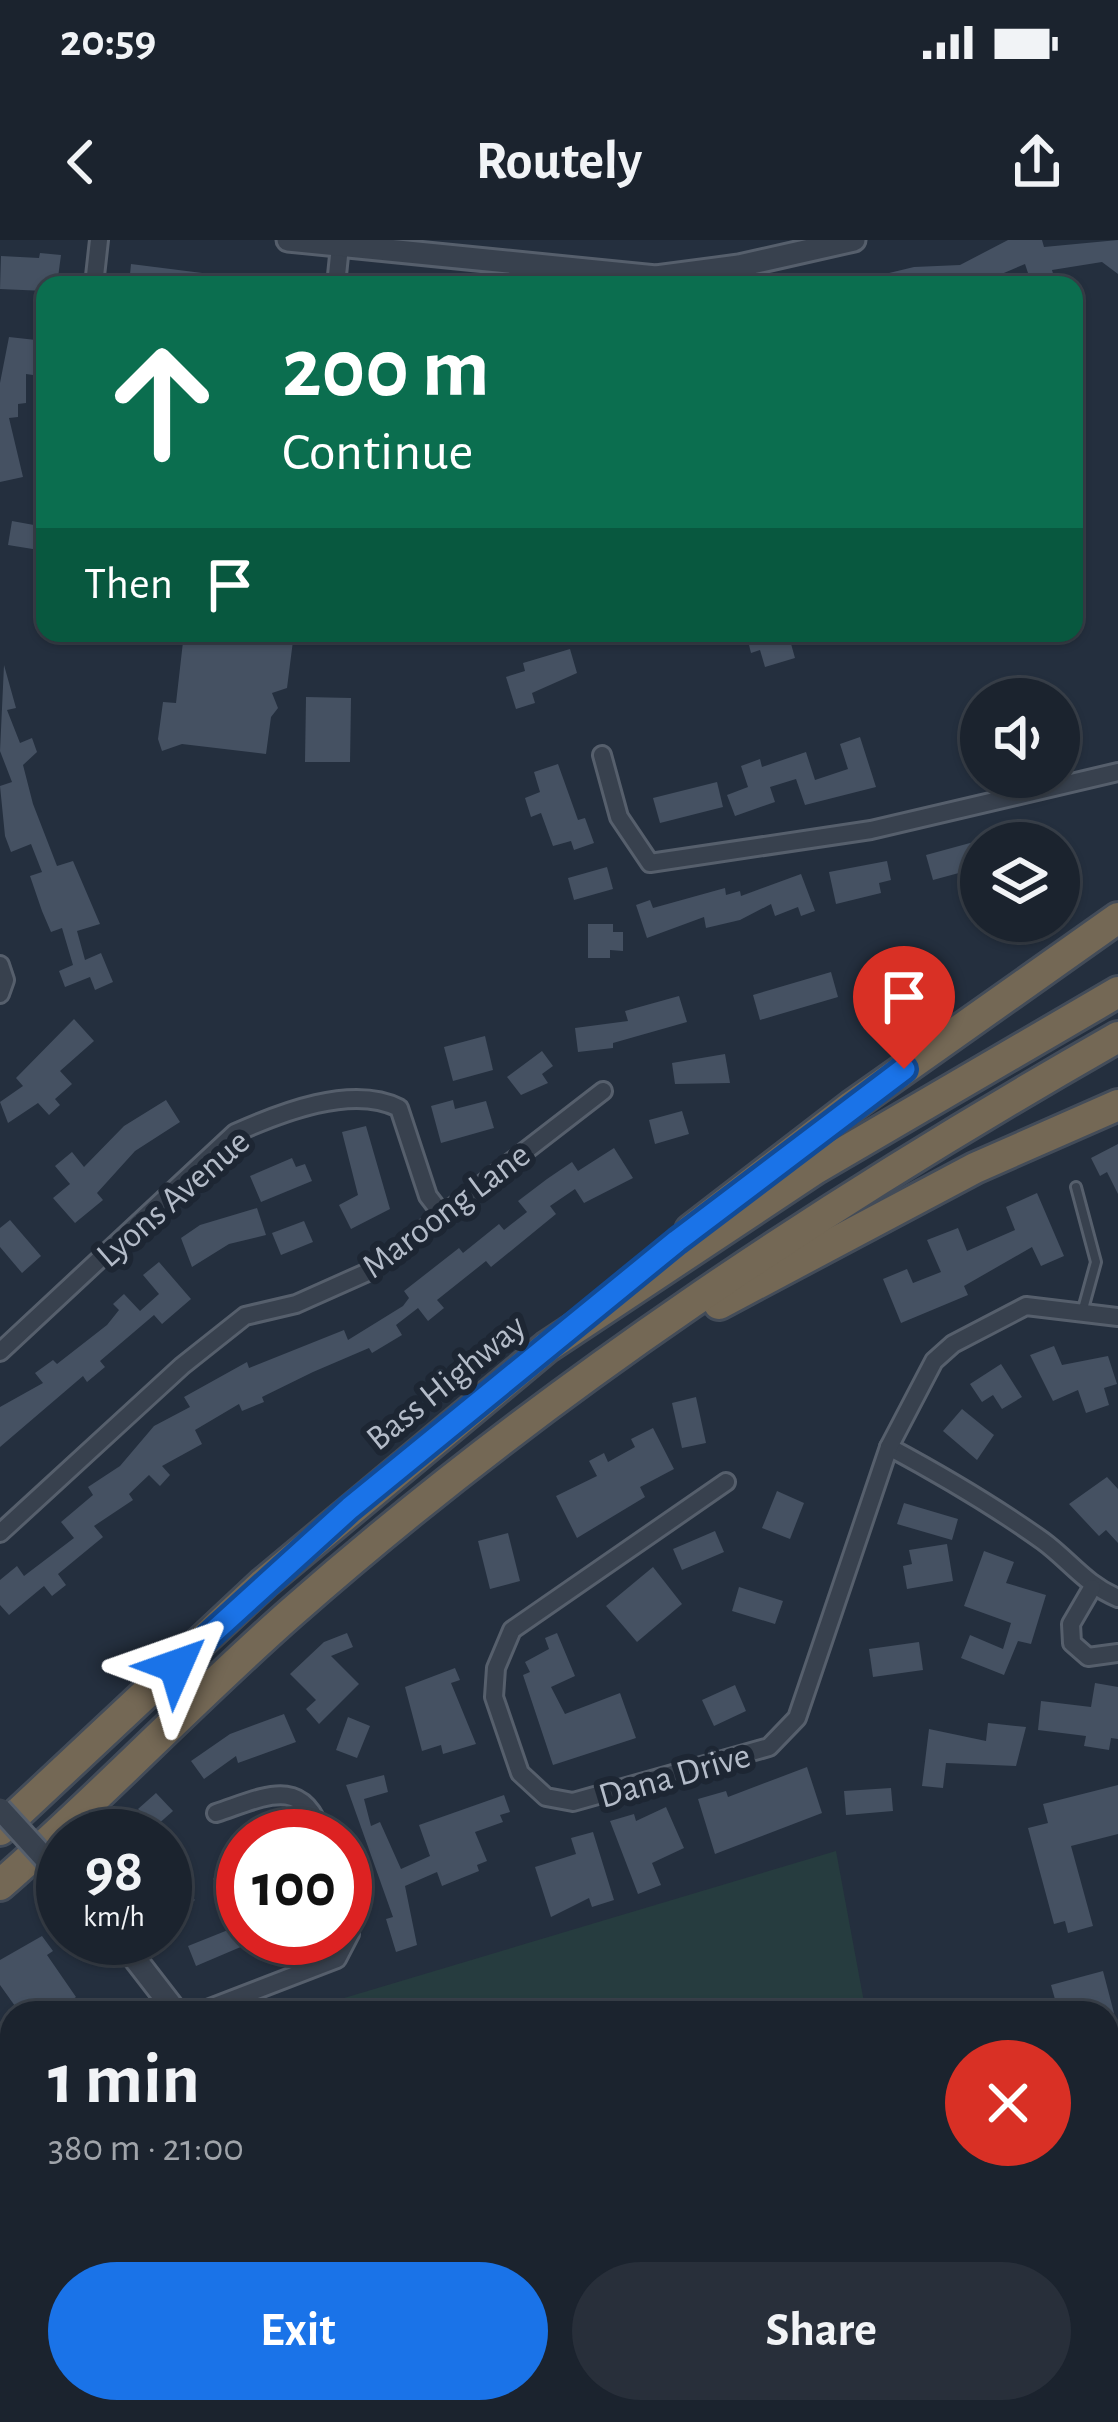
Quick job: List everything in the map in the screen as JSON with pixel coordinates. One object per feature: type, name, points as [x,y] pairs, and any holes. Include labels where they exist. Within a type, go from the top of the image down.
[{"type":"highway","points":[[548,1347],[786,1155],[1118,918]]},
{"type":"highway","name":"Bass Highway","points":[[0,1830],[264,1583],[548,1347],[815,1169],[1118,992]]},
{"type":"highway","points":[[0,1885],[290,1613],[558,1398],[767,1249],[1118,1037]]},
{"type":"highway","points":[[558,1398],[808,1252],[1118,1105]]},
{"type":"street","points":[[95,276],[100,240]]},
{"type":"street","points":[[288,240],[612,276]]},
{"type":"street","points":[[684,276],[854,240]]},
{"type":"street","points":[[337,276],[340,246]]},
{"type":"street","points":[[602,755],[619,817],[650,863],[871,830],[1118,772]]},
{"type":"street","points":[[0,965],[5,980],[0,994]]},
{"type":"street","name":"Maroong Lane","points":[[0,1533],[182,1366],[245,1316],[296,1304],[370,1271],[603,1090]]},
{"type":"street","name":"Lyons Avenue","points":[[0,1352],[235,1133],[265,1120],[360,1097],[399,1108],[428,1196],[441,1213]]},
{"type":"street","name":"Dana Drive","points":[[726,1482],[512,1630],[496,1668],[494,1697],[520,1773],[546,1797],[573,1802],[769,1747],[796,1718],[889,1447],[934,1361],[953,1344],[1026,1306],[1118,1317]]},
{"type":"street","points":[[889,1447],[974,1493],[1049,1546],[1092,1588],[1118,1598]]},
{"type":"street","points":[[1092,1588],[1071,1624],[1072,1643],[1088,1657],[1118,1653]]},
{"type":"street","points":[[229,1809],[276,1794],[293,1796],[308,1809]]},
{"type":"street","points":[[0,1809],[36,1848]]},
{"type":"street","points":[[140,1965],[168,2001]]},
{"type":"street","points":[[227,2001],[320,1965]]},
{"type":"lane","points":[[1076,1186],[1096,1262],[1082,1311]]},
{"type":"green space","points":[[836,1851],[864,2001],[334,2001]]},
{"type":"building","points":[[1008,240],[1042,240],[1044,247],[1118,240],[1118,274],[1102,262],[1052,270],[1054,276],[1029,276],[1025,264],[997,276],[877,276],[914,267],[960,265]]},
{"type":"building","points":[[40,253],[61,255],[58,276],[36,276],[36,291],[0,289],[1,256],[39,258]]},
{"type":"building","points":[[131,264],[226,276],[130,276]]},
{"type":"building","points":[[9,337],[36,340],[33,375],[26,374],[26,403],[18,404],[18,417],[9,418],[23,477],[0,482],[0,383]]},
{"type":"building","points":[[12,521],[36,525],[36,550],[8,545]]},
{"type":"building","points":[[183,642],[293,642],[287,688],[272,693],[278,708],[271,717],[266,754],[182,744],[162,751],[158,739],[163,702],[176,703]]},
{"type":"building","points":[[748,642],[791,642],[795,658],[765,667],[760,650],[751,653]]},
{"type":"building","points":[[570,649],[577,673],[532,693],[535,703],[516,709],[506,677],[525,671],[523,663]]},
{"type":"building","points":[[4,665],[16,708],[7,710],[20,743],[32,738],[37,752],[23,765],[33,804],[57,866],[73,861],[100,924],[77,931],[85,960],[101,953],[113,982],[95,990],[90,977],[65,987],[59,971],[73,965],[62,928],[51,932],[42,911],[30,876],[42,872],[31,844],[11,852],[5,836],[0,786],[12,782],[0,751]]},
{"type":"building","points":[[306,697],[351,698],[350,762],[305,762]]},
{"type":"building","points":[[860,737],[876,787],[805,805],[796,779],[770,787],[775,802],[735,816],[727,795],[748,787],[741,766],[760,759],[762,767],[806,752],[815,780],[848,769],[840,744]]},
{"type":"building","points":[[558,764],[578,820],[585,818],[594,843],[574,850],[571,841],[553,846],[541,813],[531,817],[525,798],[540,792],[534,772]]},
{"type":"building","points":[[717,782],[723,807],[660,823],[653,798]]},
{"type":"building","points":[[960,846],[960,873],[933,880],[926,855]]},
{"type":"building","points":[[887,861],[891,880],[879,883],[881,893],[836,904],[829,872]]},
{"type":"building","points":[[607,867],[613,889],[574,900],[568,878]]},
{"type":"building","points":[[801,874],[815,911],[801,916],[798,907],[775,916],[771,904],[740,920],[706,928],[704,917],[647,938],[636,905],[650,900],[653,908],[725,888],[726,895],[740,891],[741,896]]},
{"type":"building","points":[[588,924],[613,924],[613,932],[623,932],[623,951],[610,950],[610,958],[588,958]]},
{"type":"building","points":[[831,972],[838,997],[760,1020],[753,995]]},
{"type":"building","points":[[679,996],[687,1022],[613,1043],[613,1048],[578,1052],[575,1028],[628,1021],[625,1011]]},
{"type":"building","points":[[74,1019],[94,1041],[60,1071],[72,1084],[55,1099],[60,1105],[49,1115],[38,1103],[8,1123],[0,1102],[23,1086],[16,1078]]},
{"type":"building","points":[[485,1036],[493,1070],[453,1081],[444,1047]]},
{"type":"building","points":[[542,1051],[553,1066],[542,1074],[548,1083],[521,1095],[507,1077]]},
{"type":"building","points":[[725,1054],[730,1083],[675,1084],[672,1063]]},
{"type":"building","points":[[166,1100],[180,1122],[135,1151],[97,1193],[103,1200],[75,1223],[53,1198],[70,1184],[55,1166],[72,1152],[84,1167],[124,1126]]},
{"type":"building","points":[[453,1100],[455,1109],[486,1101],[494,1128],[441,1143],[431,1106]]},
{"type":"building","points":[[682,1111],[689,1134],[655,1144],[649,1120]]},
{"type":"building","points":[[366,1126],[390,1209],[351,1229],[339,1205],[358,1195],[342,1132]]},
{"type":"building","points":[[1118,1144],[1118,1194],[1107,1172],[1100,1176],[1091,1158]]},
{"type":"building","points":[[614,1148],[633,1178],[584,1203],[575,1189],[550,1206],[556,1214],[491,1267],[486,1261],[437,1300],[444,1308],[428,1321],[418,1308],[396,1325],[402,1335],[372,1353],[369,1348],[313,1372],[242,1411],[239,1404],[195,1430],[202,1444],[162,1466],[170,1475],[160,1486],[149,1475],[129,1494],[133,1500],[94,1526],[103,1537],[58,1574],[66,1585],[52,1596],[44,1586],[9,1615],[0,1605],[0,1580],[17,1566],[24,1576],[74,1538],[61,1522],[93,1495],[88,1487],[120,1466],[154,1426],[190,1407],[184,1397],[247,1362],[249,1368],[344,1330],[348,1340],[403,1306],[409,1298],[404,1291],[459,1248],[463,1253],[499,1224],[504,1230],[527,1212],[518,1201],[547,1179],[572,1162],[578,1171]]},
{"type":"building","points":[[292,1158],[296,1167],[305,1164],[312,1181],[261,1202],[250,1176]]},
{"type":"building","points":[[1037,1193],[1064,1256],[1041,1266],[1032,1247],[964,1286],[968,1295],[901,1323],[883,1279],[907,1269],[913,1283],[941,1272],[927,1240],[958,1228],[967,1251],[1015,1230],[1006,1207]]},
{"type":"building","points":[[257,1208],[266,1235],[229,1244],[192,1267],[181,1238],[200,1225]]},
{"type":"building","points":[[10,1220],[41,1256],[22,1273],[0,1247],[0,1228]]},
{"type":"building","points":[[304,1221],[313,1242],[281,1255],[272,1233]]},
{"type":"building","points":[[159,1262],[191,1299],[162,1324],[154,1315],[100,1361],[105,1367],[87,1382],[83,1376],[0,1447],[0,1407],[43,1383],[35,1373],[53,1360],[57,1364],[107,1325],[119,1310],[113,1304],[124,1294],[140,1311],[159,1294],[143,1275]]},
{"type":"building","points":[[1054,1346],[1062,1365],[1108,1356],[1117,1384],[1104,1388],[1109,1405],[1086,1413],[1078,1390],[1053,1401],[1030,1355]]},
{"type":"building","points":[[1001,1364],[1022,1397],[1002,1409],[993,1395],[982,1402],[970,1384]]},
{"type":"building","points":[[696,1397],[706,1443],[682,1448],[672,1403]]},
{"type":"building","points":[[962,1409],[994,1435],[977,1460],[943,1431]]},
{"type":"building","points":[[653,1428],[674,1469],[640,1487],[645,1497],[577,1538],[556,1496],[597,1476],[589,1461],[604,1453],[608,1462],[635,1447],[631,1439]]},
{"type":"building","points":[[1107,1477],[1118,1489],[1118,1543],[1106,1530],[1099,1536],[1069,1504]]},
{"type":"building","points":[[777,1491],[804,1503],[790,1539],[762,1528]]},
{"type":"building","points":[[904,1503],[958,1519],[952,1540],[897,1524]]},
{"type":"building","points":[[715,1531],[724,1552],[682,1570],[673,1549]]},
{"type":"building","points":[[508,1533],[520,1581],[490,1589],[478,1541]]},
{"type":"building","points":[[947,1544],[953,1581],[907,1589],[903,1566],[912,1564],[909,1550]]},
{"type":"building","points":[[984,1551],[1014,1562],[1006,1583],[1046,1595],[1031,1644],[1018,1641],[1004,1675],[961,1658],[970,1635],[1003,1649],[1011,1623],[964,1606]]},
{"type":"building","points":[[653,1567],[682,1604],[637,1642],[606,1606]]},
{"type":"building","points":[[739,1587],[783,1601],[775,1624],[732,1611]]},
{"type":"building","points":[[347,1633],[353,1647],[331,1656],[359,1684],[319,1724],[306,1709],[316,1700],[290,1674],[324,1642]]},
{"type":"building","points":[[557,1633],[575,1676],[551,1687],[565,1714],[620,1693],[636,1738],[553,1765],[523,1675],[530,1672],[525,1662],[549,1649],[545,1638]]},
{"type":"building","points":[[919,1642],[923,1670],[873,1677],[869,1649]]},
{"type":"building","points":[[455,1668],[460,1680],[451,1683],[476,1744],[443,1754],[441,1745],[422,1751],[405,1687]]},
{"type":"building","points":[[1095,1683],[1118,1687],[1118,1739],[1111,1738],[1109,1750],[1084,1746],[1086,1736],[1038,1730],[1041,1701],[1091,1707]]},
{"type":"building","points":[[735,1685],[746,1711],[714,1726],[702,1700]]},
{"type":"building","points":[[284,1714],[296,1742],[238,1763],[236,1756],[204,1779],[191,1761],[230,1734]]},
{"type":"building","points":[[348,1717],[370,1726],[357,1758],[336,1750]]},
{"type":"building","points":[[988,1723],[1026,1727],[1016,1766],[946,1763],[943,1788],[922,1786],[929,1729],[986,1741]]},
{"type":"building","points":[[807,1767],[822,1813],[715,1854],[698,1799],[726,1791],[728,1797]]},
{"type":"building","points":[[384,1775],[388,1792],[364,1799],[367,1809],[355,1809],[346,1785]]},
{"type":"building","points":[[1118,1785],[1118,1834],[1071,1846],[1093,1926],[1068,1933],[1065,1921],[1054,1924],[1028,1828],[1048,1823],[1043,1804]]},
{"type":"building","points":[[891,1788],[893,1811],[846,1815],[844,1791]]},
{"type":"building","points":[[156,1793],[171,1809],[138,1809]]},
{"type":"building","points":[[504,1795],[510,1812],[500,1815],[503,1822],[475,1832],[487,1861],[477,1865],[479,1871],[442,1886],[437,1872],[405,1886],[417,1945],[396,1952],[386,1919],[393,1917],[372,1858],[372,1826],[380,1822],[401,1869],[430,1856],[419,1825]]},
{"type":"building","points":[[666,1807],[684,1848],[652,1863],[661,1885],[638,1894],[610,1821],[634,1814],[636,1821]]},
{"type":"building","points":[[593,1832],[614,1900],[592,1907],[589,1898],[551,1917],[535,1867],[576,1854],[571,1838]]},
{"type":"building","points":[[216,1935],[216,1957],[196,1966],[192,1944]]},
{"type":"building","points":[[36,1939],[36,1965],[54,1965],[76,1997],[70,2001],[11,2001],[0,1985],[0,1960]]},
{"type":"building","points":[[1103,1971],[1111,2001],[1055,2001],[1051,1985]]},
{"type":"route","points":[[176,1666],[350,1508],[677,1241],[904,1069]]}]
